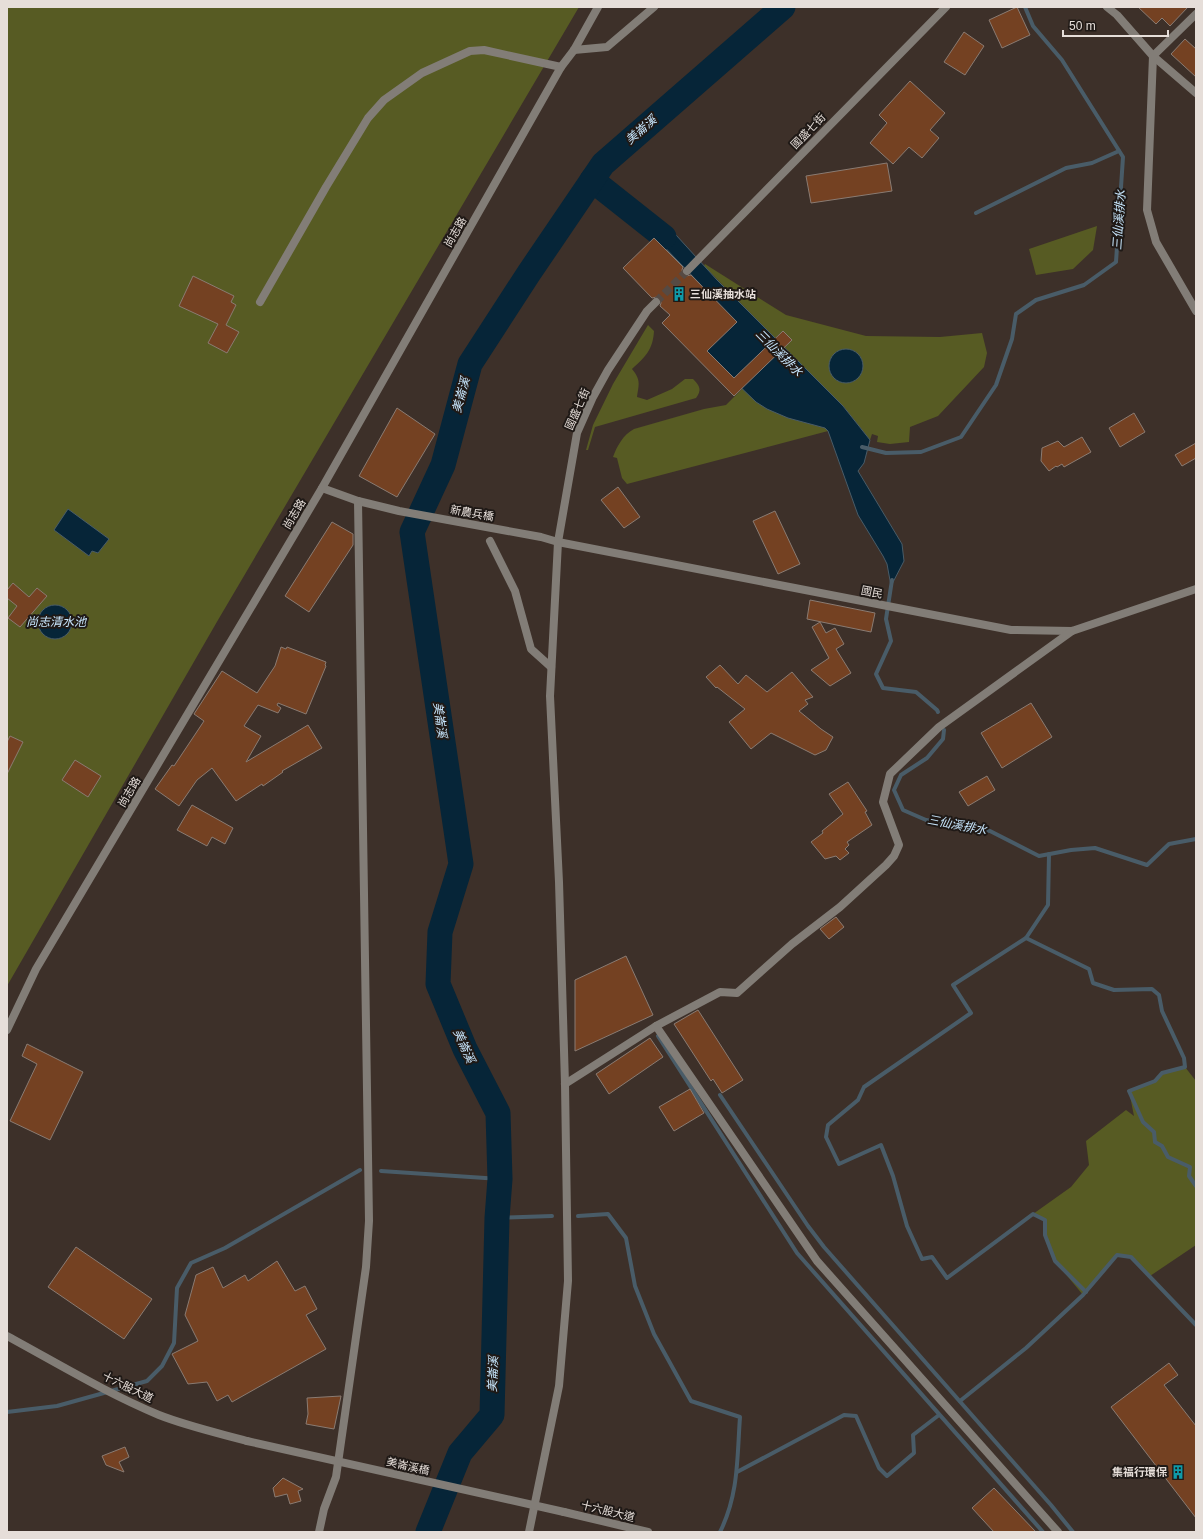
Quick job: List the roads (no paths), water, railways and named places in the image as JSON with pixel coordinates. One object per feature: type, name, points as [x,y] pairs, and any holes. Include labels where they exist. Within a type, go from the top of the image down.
[{"type":"street","name":"尚志路","points":[[7,1030],[36,969],[322,488],[561,67],[574,50],[598,7]]},
{"type":"street","points":[[574,50],[607,47],[654,7]]},
{"type":"street","name":"國盛七街","points":[[687,271],[946,7]]},
{"type":"street","points":[[1107,7],[1117,15],[1153,56],[1196,94]]},
{"type":"street","points":[[1196,14],[1153,56],[1147,210],[1156,242],[1196,311]]},
{"type":"street","points":[[260,302],[326,187],[368,118],[384,100],[422,73],[470,51],[484,50],[561,67]]},
{"type":"street","name":"國盛七街","points":[[529,1532],[559,1386],[568,1281],[565,1084],[559,882],[550,696],[558,542],[576,433],[608,370],[647,311],[656,302]]},
{"type":"street","name":"新農兵橋","points":[[322,488],[358,502],[541,537]]},
{"type":"street","points":[[319,1532],[324,1509],[336,1477],[366,1267],[369,1221],[358,502]]},
{"type":"street","name":"國民","points":[[541,537],[558,542],[1011,630],[1072,631],[1196,589]]},
{"type":"street","points":[[490,541],[515,591],[531,649],[551,667]]},
{"type":"street","points":[[565,1084],[656,1026],[720,992],[737,993],[792,944],[840,907],[886,865],[894,856],[899,845],[883,802],[890,774],[939,727],[1072,631]]},
{"type":"street","points":[[656,1026],[817,1261],[1058,1532]]},
{"type":"street","name":"十六股大道","points":[[7,1336],[91,1382],[160,1415],[206,1430],[247,1441]]},
{"type":"street","name":"美崙溪橋","points":[[247,1441],[564,1512]]},
{"type":"street","name":"十六股大道","points":[[564,1512],[648,1532]]},
{"type":"water","points":[[666,224],[717,280],[843,406],[870,440],[864,463],[858,471],[902,544],[904,561],[891,586],[887,564],[858,515],[828,431],[825,428],[788,418],[767,409],[756,402],[705,353],[701,285],[652,234]]},
{"type":"water","points":[[843,349],[849,349],[858,354],[862,360],[862,372],[858,378],[849,383],[843,383],[834,378],[829,369],[829,363],[834,354]]},
{"type":"water","points":[[68,509],[109,539],[98,553],[92,551],[89,556],[54,530]]},
{"type":"water","name":"尚志清水池","points":[[55,605],[67,610],[72,622],[67,634],[55,639],[43,634],[38,622],[43,610]]},
{"type":"waterway","name":"美崙溪","points":[[428,1532],[460,1453],[492,1415],[497,1218],[500,1179],[498,1113],[465,1049],[438,984],[440,932],[461,864],[412,532],[443,465],[470,364],[529,273],[603,164],[783,7]]},
{"type":"waterway","name":"三仙溪排水","points":[[862,447],[886,453],[921,452],[961,437],[996,385],[1012,339],[1016,314],[1036,300],[1084,285],[1116,262],[1123,157],[1062,60],[1033,26],[1025,7]]},
{"type":"waterway","points":[[976,213],[1066,168],[1092,163],[1119,151]]},
{"type":"waterway","name":"三仙溪排水","points":[[592,180],[664,237]]},
{"type":"waterway","name":"三仙溪排水","points":[[892,580],[886,619],[891,641],[876,674],[883,688],[916,692],[938,712]]},
{"type":"waterway","name":"三仙溪排水","points":[[944,730],[943,739],[927,758],[901,775],[894,790],[903,810],[926,820],[990,831],[1039,856],[1071,850],[1095,848],[1147,865],[1169,844],[1196,839]]},
{"type":"waterway","points":[[1049,854],[1048,905],[1026,938],[953,985],[971,1013],[864,1087],[858,1100],[828,1125],[826,1137],[839,1164],[881,1145],[893,1176],[907,1226],[922,1259],[932,1257],[947,1278],[1033,1214],[1045,1220],[1045,1235],[1055,1261],[1086,1292]]},
{"type":"waterway","points":[[1026,938],[1089,969],[1093,983],[1114,990],[1152,989],[1159,995],[1162,1011],[1184,1058],[1185,1067],[1162,1073],[1155,1081],[1129,1091],[1143,1122],[1154,1132],[1155,1142],[1162,1146],[1168,1157],[1190,1167],[1189,1176],[1196,1186]]},
{"type":"waterway","points":[[658,1036],[797,1253],[1043,1532]]},
{"type":"waterway","points":[[720,1095],[808,1226],[824,1247],[1073,1532]]},
{"type":"waterway","points":[[7,1412],[57,1406],[147,1381],[162,1366],[174,1343],[177,1288],[191,1263],[225,1248],[360,1170]]},
{"type":"waterway","points":[[381,1171],[500,1179]]},
{"type":"waterway","points":[[578,1216],[608,1214],[626,1238],[635,1286],[654,1334],[691,1401],[740,1417],[734,1489],[731,1504],[720,1532]]},
{"type":"waterway","points":[[497,1218],[552,1216]]},
{"type":"waterway","points":[[960,1401],[1026,1348],[1083,1295],[1117,1255],[1131,1257],[1196,1325]]},
{"type":"waterway","points":[[737,1472],[844,1415],[856,1416],[879,1468],[887,1476],[914,1453],[913,1435],[939,1415]]},
{"type":"tunnel","points":[[656,302],[687,271]]},
{"type":"place","name":"三仙溪抽水站","points":[[679,294]]},
{"type":"place","name":"集福行環保","points":[[1178,1472]]}]
